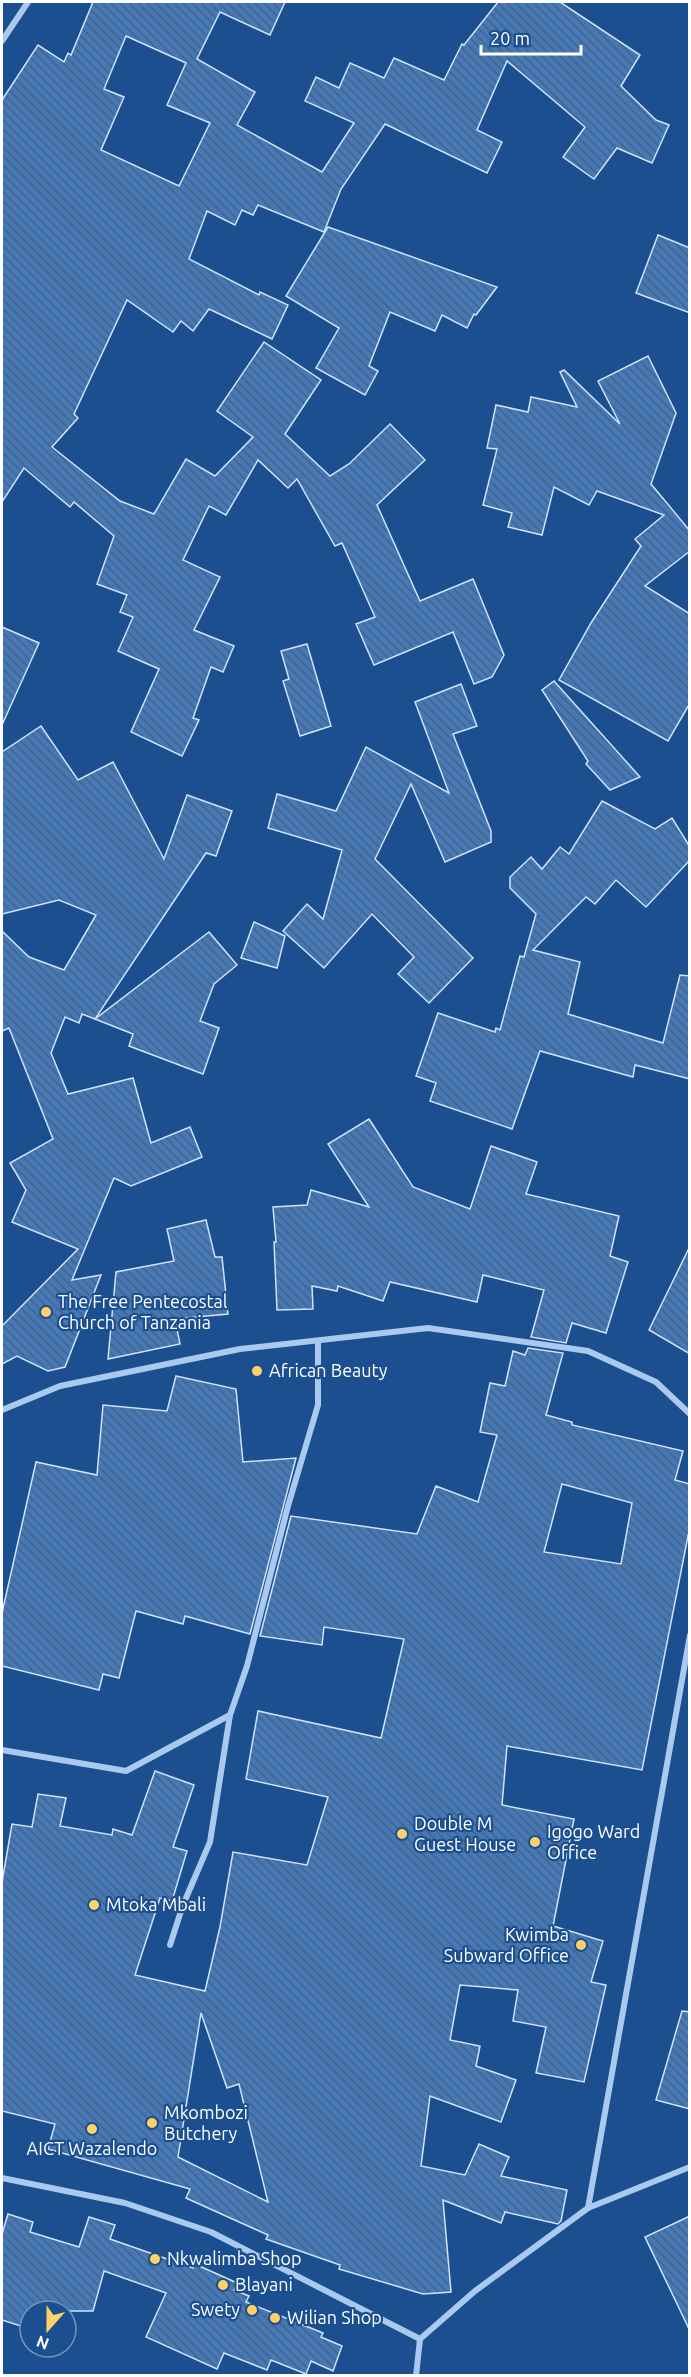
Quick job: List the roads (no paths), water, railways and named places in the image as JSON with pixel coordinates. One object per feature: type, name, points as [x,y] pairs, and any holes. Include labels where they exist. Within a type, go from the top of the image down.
[{"type":"street","points":[[2,41],[28,2]]},
{"type":"street","points":[[2,1410],[60,1386],[240,1349],[428,1328],[588,1352],[656,1382],[690,1414]]},
{"type":"street","points":[[170,1946],[183,1905],[210,1842],[230,1715],[246,1666],[288,1506],[318,1405],[318,1341]]},
{"type":"street","points":[[588,2208],[690,1635]]},
{"type":"street","points":[[2,1750],[126,1771],[230,1715]]},
{"type":"street","points":[[416,2376],[420,2339],[475,2291],[588,2208],[690,2167]]},
{"type":"street","points":[[2,2178],[125,2203],[211,2232],[420,2339]]},
{"type":"place","name":"The Free Pentecostal Church of Tanzania","points":[[46,1312]]},
{"type":"place","name":"African Beauty","points":[[257,1371]]},
{"type":"place","name":"Double M Guest House","points":[[402,1834]]},
{"type":"place","name":"Igogo Ward Office","points":[[535,1842]]},
{"type":"place","name":"Mtoka Mbali","points":[[94,1905]]},
{"type":"place","name":"Kwimba Subward Office","points":[[581,1945]]},
{"type":"place","name":"Mkombozi Butchery","points":[[152,2123]]},
{"type":"place","name":"AICT Wazalendo","points":[[92,2129]]},
{"type":"place","name":"Nkwalimba Shop","points":[[155,2259]]},
{"type":"place","name":"Blayani","points":[[223,2285]]},
{"type":"place","name":"Swety","points":[[252,2310]]},
{"type":"place","name":"Wilian Shop","points":[[275,2318]]}]
